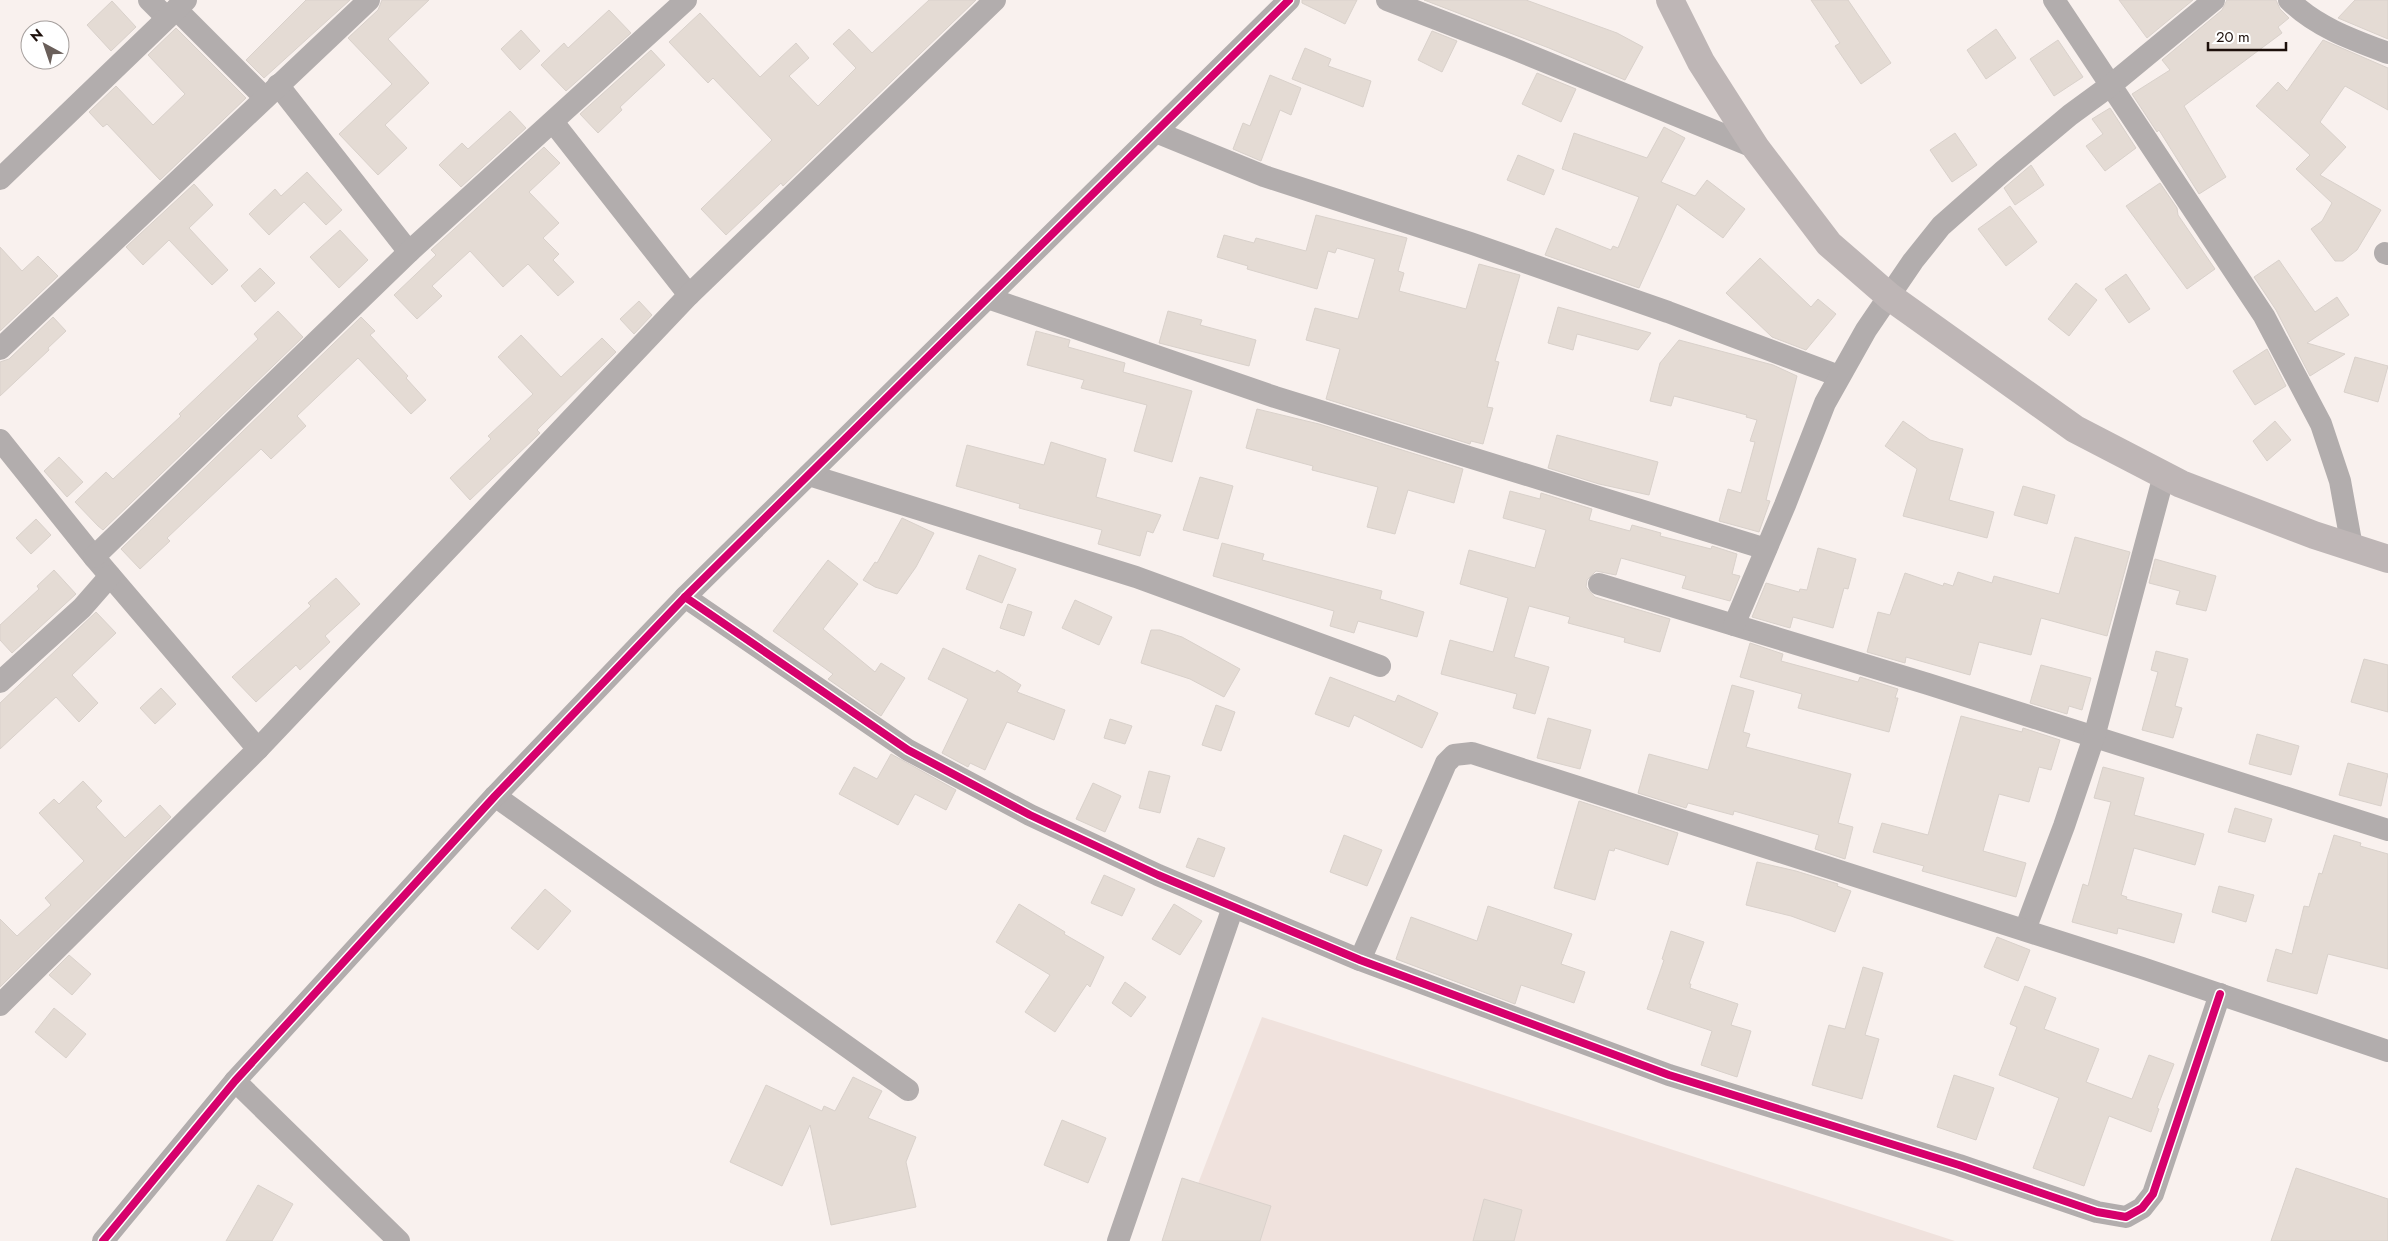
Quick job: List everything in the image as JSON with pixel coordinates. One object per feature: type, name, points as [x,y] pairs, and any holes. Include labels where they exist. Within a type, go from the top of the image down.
[{"type":"main road","points":[[1670,0],[1701,62],[1756,148],[1829,244],[1890,297],[2075,429],[2182,484],[2287,525],[2388,559]]},
{"type":"street","points":[[149,0],[176,9],[271,91],[409,252]]},
{"type":"street","points":[[0,349],[369,0]]},
{"type":"street","points":[[94,557],[409,252],[686,0]]},
{"type":"street","points":[[0,1005],[258,749],[689,295],[995,0]]},
{"type":"street","points":[[103,1241],[235,1081],[495,796],[685,597],[1289,0]]},
{"type":"street","points":[[1387,0],[1509,47],[1756,148]]},
{"type":"street","points":[[2054,0],[2264,316],[2321,424],[2340,481],[2352,547]]},
{"type":"street","points":[[1734,625],[1825,403],[1866,330],[1913,261],[1941,226],[2070,115],[2112,85],[2214,0]]},
{"type":"street","points":[[2289,0],[2298,10],[2328,29],[2388,53]]},
{"type":"street","points":[[0,179],[176,9]]},
{"type":"street","points":[[553,122],[689,295]]},
{"type":"street","points":[[1156,132],[1264,176],[1470,243],[1668,312],[1839,376]]},
{"type":"street","points":[[988,298],[1275,396],[1766,549]]},
{"type":"street","points":[[0,440],[94,557],[258,749]]},
{"type":"street","points":[[809,475],[1136,577],[1380,666]]},
{"type":"street","points":[[2025,930],[2064,826],[2094,737],[2164,475]]},
{"type":"street","points":[[0,682],[82,608],[110,576]]},
{"type":"street","points":[[1599,584],[1928,684],[2388,830]]},
{"type":"street","points":[[685,597],[908,750],[1030,815],[1158,875],[1360,960],[1669,1075],[1959,1165],[2097,1212],[2126,1217],[2142,1208],[2153,1194],[2220,994]]},
{"type":"street","points":[[1360,960],[1446,763],[1454,755],[1472,753],[2025,930],[2388,1051]]},
{"type":"street","points":[[495,796],[908,1090]]},
{"type":"street","points":[[1118,1241],[1233,907]]},
{"type":"street","points":[[235,1081],[399,1241]]},
{"type":"shaded area","points":[[1262,1017],[1955,1241],[1176,1241]]},
{"type":"building","points":[[306,0],[350,0],[264,78],[246,60]]},
{"type":"building","points":[[382,0],[429,0],[388,39],[429,83],[385,125],[407,148],[378,175],[339,134],[392,84],[348,38],[378,10]]},
{"type":"building","points":[[929,0],[976,0],[783,186],[781,183],[726,235],[701,209],[772,140],[713,78],[708,83],[669,42],[700,13],[760,77],[796,43],[809,58],[789,76],[818,106],[856,68],[833,44],[849,29],[872,53]]},
{"type":"building","points":[[1302,0],[1357,0],[1345,24],[1302,3]]},
{"type":"building","points":[[1424,0],[1526,0],[1617,33],[1643,47],[1625,80],[1549,48]]},
{"type":"building","points":[[1811,0],[1848,0],[1891,63],[1861,84],[1835,46],[1840,43]]},
{"type":"building","points":[[2119,0],[2193,0],[2147,38]]},
{"type":"building","points":[[2227,0],[2276,0],[2280,9],[2289,18],[2278,27],[2282,33],[2184,106],[2226,177],[2199,194],[2159,130],[2157,132],[2132,94],[2170,70],[2162,60],[2222,10]]},
{"type":"building","points":[[2355,0],[2388,0],[2388,39],[2338,18]]},
{"type":"building","points":[[112,1],[136,27],[111,51],[87,25]]},
{"type":"building","points":[[609,10],[631,33],[566,91],[541,65],[564,43],[568,48]]},
{"type":"building","points":[[176,28],[246,98],[160,180],[107,124],[103,127],[89,112],[116,86],[153,125],[185,94],[148,55]]},
{"type":"building","points":[[1996,29],[2016,58],[1986,79],[1967,50]]},
{"type":"building","points":[[521,30],[540,51],[520,70],[501,49]]},
{"type":"building","points":[[1432,31],[1457,41],[1442,72],[1418,60]]},
{"type":"building","points":[[2058,40],[2083,77],[2054,96],[2030,59]]},
{"type":"building","points":[[2323,40],[2388,68],[2388,110],[2345,86],[2320,122],[2346,147],[2320,175],[2381,210],[2357,250],[2343,261],[2335,261],[2311,229],[2322,221],[2332,203],[2296,169],[2310,155],[2256,106],[2278,82],[2287,91]]},
{"type":"building","points":[[1305,48],[1331,59],[1328,66],[1371,81],[1363,107],[1292,79]]},
{"type":"building","points":[[651,50],[665,65],[620,107],[622,110],[598,133],[580,114]]},
{"type":"building","points":[[1537,73],[1576,89],[1561,122],[1522,104]]},
{"type":"building","points":[[1270,75],[1301,88],[1291,115],[1280,110],[1261,161],[1233,149],[1243,123],[1250,126]]},
{"type":"building","points":[[2110,108],[2136,148],[2105,171],[2086,146],[2103,134],[2092,119]]},
{"type":"building","points":[[510,111],[526,128],[461,187],[439,165],[462,143],[468,149]]},
{"type":"building","points":[[1664,127],[1685,138],[1661,182],[1695,196],[1707,180],[1745,209],[1723,238],[1677,204],[1639,288],[1545,255],[1556,228],[1611,250],[1613,246],[1618,248],[1639,197],[1562,169],[1574,133],[1647,158]]},
{"type":"building","points":[[1955,133],[1977,165],[1952,182],[1930,150]]},
{"type":"building","points":[[544,147],[560,163],[529,192],[559,223],[543,238],[559,254],[553,260],[574,282],[558,296],[528,264],[503,287],[470,251],[432,286],[442,296],[417,319],[394,295],[436,255],[431,250]]},
{"type":"building","points":[[1518,155],[1554,170],[1544,195],[1507,180]]},
{"type":"building","points":[[2031,165],[2044,185],[2015,205],[2004,188]]},
{"type":"building","points":[[307,172],[342,210],[326,225],[304,202],[269,235],[249,214],[275,189],[281,196]]},
{"type":"building","points":[[2160,183],[2177,208],[2178,215],[2215,269],[2187,289],[2126,206]]},
{"type":"building","points":[[194,184],[213,205],[189,228],[228,270],[212,285],[169,240],[143,265],[126,247]]},
{"type":"building","points":[[2010,206],[2037,242],[2006,266],[1978,229]]},
{"type":"building","points":[[1316,215],[1407,238],[1398,271],[1404,273],[1399,291],[1466,309],[1479,264],[1520,275],[1495,361],[1499,362],[1487,407],[1493,408],[1483,444],[1471,441],[1470,444],[1326,399],[1340,349],[1306,340],[1315,308],[1358,319],[1375,259],[1337,248],[1335,253],[1328,251],[1317,289],[1247,269],[1248,266],[1217,257],[1224,235],[1254,243],[1256,238],[1306,251]]},
{"type":"building","points":[[340,230],[368,260],[339,288],[310,257]]},
{"type":"building","points":[[0,247],[22,271],[38,256],[58,276],[0,331]]},
{"type":"building","points":[[1760,258],[1811,307],[1818,299],[1836,314],[1806,350],[1772,337],[1726,293]]},
{"type":"building","points":[[2279,260],[2315,312],[2337,297],[2349,315],[2307,343],[2345,354],[2310,376],[2276,310],[2254,277]]},
{"type":"building","points":[[260,268],[275,283],[255,302],[241,286]]},
{"type":"building","points":[[2126,274],[2150,309],[2129,323],[2105,289]]},
{"type":"building","points":[[2076,283],[2097,300],[2069,336],[2048,319]]},
{"type":"building","points":[[639,301],[652,315],[634,334],[620,319]]},
{"type":"building","points":[[1558,307],[1651,333],[1638,350],[1577,334],[1573,350],[1548,343]]},
{"type":"building","points":[[278,311],[303,337],[103,530],[98,526],[75,502],[106,472],[113,479],[181,416],[179,414],[258,339],[254,334]]},
{"type":"building","points":[[1168,311],[1202,320],[1200,325],[1256,340],[1249,366],[1159,343]]},
{"type":"building","points":[[53,317],[66,331],[48,348],[49,350],[0,396],[0,362],[9,359]]},
{"type":"building","points":[[361,317],[375,331],[370,335],[408,376],[406,378],[426,400],[411,414],[358,358],[297,416],[306,426],[271,459],[261,449],[167,538],[170,541],[140,569],[121,549]]},
{"type":"building","points":[[1036,331],[1070,340],[1068,347],[1125,363],[1123,372],[1192,391],[1172,462],[1134,451],[1147,405],[1081,388],[1084,380],[1027,365]]},
{"type":"building","points":[[521,335],[561,377],[602,338],[616,352],[537,430],[540,433],[470,500],[450,478],[491,439],[488,436],[533,394],[498,357]]},
{"type":"building","points":[[1679,340],[1773,365],[1797,376],[1766,500],[1770,501],[1759,532],[1719,521],[1728,489],[1741,493],[1755,442],[1750,441],[1757,420],[1746,417],[1747,415],[1674,396],[1671,406],[1650,401],[1660,363]]},
{"type":"building","points":[[2267,349],[2286,386],[2255,405],[2233,371]]},
{"type":"building","points":[[2355,357],[2388,366],[2378,402],[2344,392]]},
{"type":"building","points":[[1257,409],[1319,424],[1463,469],[1454,503],[1408,490],[1395,534],[1367,527],[1378,487],[1312,470],[1313,466],[1246,448]]},
{"type":"building","points":[[1903,421],[1930,440],[1963,449],[1949,500],[1994,512],[1987,538],[1903,516],[1917,469],[1885,446]]},
{"type":"building","points":[[2275,421],[2291,440],[2267,461],[2253,441]]},
{"type":"building","points":[[1557,435],[1658,462],[1649,495],[1599,484],[1548,468]]},
{"type":"building","points":[[1051,442],[1106,459],[1096,497],[1161,515],[1153,533],[1147,531],[1140,556],[1098,544],[1102,530],[1019,508],[1020,504],[956,486],[967,445],[1044,465]]},
{"type":"building","points":[[59,457],[83,482],[67,497],[44,471]]},
{"type":"building","points":[[1200,477],[1233,486],[1218,539],[1183,530]]},
{"type":"building","points":[[2023,486],[2055,495],[2047,524],[2014,515]]},
{"type":"building","points":[[1510,491],[1540,499],[1541,493],[1592,509],[1589,520],[1630,531],[1632,525],[1661,533],[1660,536],[1711,549],[1712,546],[1737,554],[1732,574],[1740,576],[1730,601],[1682,588],[1686,576],[1621,558],[1616,575],[1596,571],[1587,580],[1586,587],[1595,597],[1670,619],[1660,652],[1624,642],[1625,638],[1568,623],[1570,617],[1529,606],[1514,657],[1549,667],[1535,714],[1513,708],[1517,694],[1441,674],[1450,640],[1493,652],[1508,598],[1460,584],[1469,550],[1535,568],[1546,530],[1503,518]]},
{"type":"building","points":[[902,518],[934,533],[916,567],[897,594],[875,587],[863,580],[875,562],[877,563]]},
{"type":"building","points":[[36,519],[51,535],[31,554],[16,538]]},
{"type":"building","points":[[2075,537],[2130,552],[2107,636],[2041,618],[2031,655],[1979,642],[1970,675],[1906,657],[1905,663],[1867,652],[1878,612],[1890,615],[1905,573],[1943,586],[1944,583],[1953,586],[1958,572],[1992,583],[1994,576],[2059,594]]},
{"type":"building","points":[[1222,543],[1264,554],[1262,560],[1382,591],[1380,599],[1424,612],[1417,637],[1358,621],[1354,633],[1330,626],[1334,611],[1213,576]]},
{"type":"building","points":[[1818,548],[1856,559],[1848,589],[1844,588],[1833,628],[1793,617],[1790,628],[1752,617],[1766,583],[1799,592],[1800,589],[1807,590]]},
{"type":"building","points":[[979,555],[1016,569],[1002,603],[966,589]]},
{"type":"building","points":[[2155,559],[2216,576],[2206,611],[2176,604],[2180,591],[2149,583]]},
{"type":"building","points":[[828,560],[858,584],[823,629],[875,672],[881,663],[905,678],[881,716],[828,679],[833,674],[773,631]]},
{"type":"building","points":[[54,570],[76,594],[12,653],[0,640],[0,625],[39,589],[37,586]]},
{"type":"building","points":[[336,578],[360,604],[325,636],[330,642],[300,670],[296,665],[256,702],[232,677],[311,606],[308,603]]},
{"type":"building","points":[[1075,600],[1112,617],[1099,645],[1062,628]]},
{"type":"building","points":[[1008,604],[1032,612],[1024,636],[1000,628]]},
{"type":"building","points":[[96,612],[116,633],[72,675],[98,703],[79,722],[56,697],[0,749],[0,703]]},
{"type":"building","points":[[1151,630],[1160,630],[1182,637],[1240,669],[1224,697],[1190,679],[1141,663]]},
{"type":"building","points":[[1750,643],[1783,654],[1781,661],[1858,682],[1860,677],[1898,689],[1895,698],[1898,698],[1889,732],[1798,708],[1802,694],[1740,677]]},
{"type":"building","points":[[943,648],[995,673],[997,670],[1021,685],[1017,692],[1065,710],[1054,740],[1007,722],[985,770],[970,763],[968,767],[942,753],[968,699],[928,679]]},
{"type":"building","points":[[2156,651],[2188,659],[2175,706],[2182,708],[2173,738],[2142,730],[2158,672],[2151,670]]},
{"type":"building","points":[[2364,659],[2388,665],[2388,712],[2351,702]]},
{"type":"building","points":[[2041,665],[2091,678],[2082,710],[2069,706],[2067,714],[2030,703]]},
{"type":"building","points":[[1330,677],[1395,702],[1398,695],[1438,713],[1422,748],[1354,715],[1349,727],[1315,714]]},
{"type":"building","points":[[1732,685],[1754,691],[1743,732],[1750,734],[1746,747],[1851,774],[1838,823],[1853,827],[1845,859],[1815,849],[1819,835],[1734,811],[1733,815],[1688,803],[1686,808],[1638,793],[1649,754],[1708,770]]},
{"type":"building","points":[[161,688],[176,704],[155,724],[140,708]]},
{"type":"building","points":[[1216,705],[1235,712],[1221,751],[1202,745]]},
{"type":"building","points":[[1961,716],[2022,732],[2023,728],[2060,740],[2051,770],[2039,767],[2029,802],[1999,794],[1983,851],[2026,863],[2016,897],[1922,871],[1924,866],[1873,852],[1882,823],[1928,835]]},
{"type":"building","points":[[1548,718],[1591,730],[1580,769],[1537,758]]},
{"type":"building","points":[[1110,719],[1132,726],[1125,744],[1104,738]]},
{"type":"building","points":[[2257,734],[2299,746],[2291,775],[2249,764]]},
{"type":"building","points":[[891,754],[956,790],[946,810],[915,794],[898,825],[839,794],[854,767],[877,779]]},
{"type":"building","points":[[2348,763],[2388,774],[2381,806],[2339,795]]},
{"type":"building","points":[[2103,767],[2144,778],[2134,815],[2204,834],[2195,865],[2134,848],[2121,895],[2127,897],[2126,899],[2182,914],[2174,943],[2118,928],[2117,934],[2072,922],[2083,884],[2088,886],[2111,802],[2094,798]]},
{"type":"building","points":[[1149,771],[1170,776],[1160,813],[1139,808]]},
{"type":"building","points":[[83,781],[102,801],[96,807],[125,838],[160,805],[171,817],[0,987],[0,919],[17,936],[51,905],[45,898],[84,861],[39,813],[54,799],[59,804]]},
{"type":"building","points":[[1093,783],[1121,796],[1105,832],[1076,819]]},
{"type":"building","points":[[1579,801],[1678,833],[1668,865],[1615,848],[1614,851],[1609,850],[1595,900],[1554,888]]},
{"type":"building","points":[[2235,808],[2272,819],[2265,842],[2228,832]]},
{"type":"building","points":[[1344,835],[1382,850],[1367,886],[1330,872]]},
{"type":"building","points":[[2334,835],[2361,843],[2360,846],[2388,854],[2388,969],[2328,954],[2317,994],[2267,981],[2276,949],[2292,954],[2304,906],[2309,907],[2319,873],[2322,874]]},
{"type":"building","points":[[1198,838],[1225,848],[1214,877],[1186,867]]},
{"type":"building","points":[[1757,862],[1796,871],[1838,884],[1837,886],[1851,891],[1835,932],[1791,916],[1746,905]]},
{"type":"building","points":[[1104,875],[1135,889],[1122,916],[1091,903]]},
{"type":"building","points":[[2219,886],[2254,895],[2246,922],[2212,912]]},
{"type":"building","points":[[545,889],[571,911],[538,950],[511,928]]},
{"type":"building","points":[[1019,904],[1065,932],[1064,934],[1104,957],[1090,987],[1087,984],[1055,1032],[1025,1012],[1050,975],[996,942]]},
{"type":"building","points":[[1174,904],[1202,921],[1180,955],[1152,939]]},
{"type":"building","points":[[1488,906],[1572,934],[1561,964],[1585,972],[1574,1003],[1521,985],[1515,1004],[1396,959],[1411,917],[1477,941]]},
{"type":"building","points":[[1671,931],[1704,942],[1689,984],[1691,984],[1690,988],[1738,1004],[1731,1025],[1751,1031],[1737,1077],[1701,1065],[1712,1031],[1647,1009],[1664,960],[1662,959]]},
{"type":"building","points":[[1997,937],[2030,950],[2018,981],[1984,967]]},
{"type":"building","points":[[69,955],[91,974],[72,995],[49,975]]},
{"type":"building","points":[[1863,967],[1883,973],[1865,1035],[1879,1039],[1862,1099],[1812,1085],[1829,1025],[1845,1029]]},
{"type":"building","points":[[1125,982],[1146,997],[1131,1017],[1112,1003]]},
{"type":"building","points":[[2025,986],[2056,998],[2044,1029],[2099,1049],[2086,1082],[2132,1099],[2149,1055],[2174,1064],[2157,1108],[2159,1109],[2151,1132],[2109,1116],[2084,1186],[2033,1168],[2059,1098],[1999,1075],[2017,1027],[2010,1024]]},
{"type":"building","points":[[54,1008],[86,1034],[66,1058],[35,1032]]},
{"type":"building","points":[[1954,1075],[1994,1088],[1976,1140],[1937,1127]]},
{"type":"building","points":[[853,1077],[882,1091],[868,1118],[916,1137],[906,1162],[916,1207],[831,1225],[810,1125],[782,1186],[730,1162],[766,1085],[822,1111],[824,1106],[835,1111]]},
{"type":"building","points":[[1062,1120],[1106,1138],[1088,1183],[1044,1165]]},
{"type":"building","points":[[2296,1168],[2388,1199],[2388,1241],[2271,1241]]},
{"type":"building","points":[[1182,1178],[1271,1206],[1260,1241],[1162,1241]]},
{"type":"building","points":[[258,1185],[293,1204],[272,1241],[226,1241]]},
{"type":"building","points":[[1484,1199],[1522,1210],[1514,1241],[1473,1241]]},
{"type":"cycle path","points":[[103,1241],[235,1081],[495,796],[685,597],[1289,0]]},
{"type":"cycle path","points":[[685,597],[908,750],[1030,815],[1158,875],[1360,960],[1669,1075],[1959,1165],[2097,1212],[2126,1217],[2142,1208],[2153,1194],[2220,994]]}]
